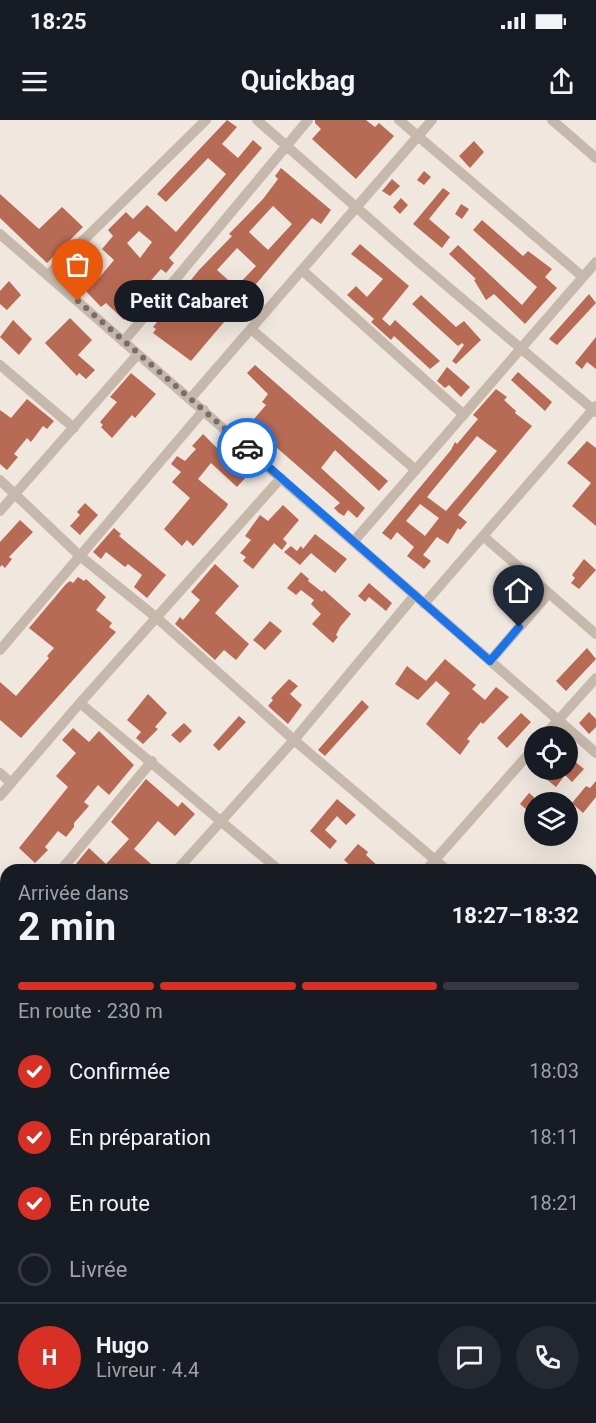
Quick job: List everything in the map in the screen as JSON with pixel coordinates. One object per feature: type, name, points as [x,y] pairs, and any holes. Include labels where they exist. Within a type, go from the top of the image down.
[{"type":"street","points":[[48,275],[206,120]]},
{"type":"street","points":[[257,120],[595,409],[424,604]]},
{"type":"street","points":[[124,341],[308,120]]},
{"type":"street","points":[[399,120],[583,277]]},
{"type":"street","points":[[190,399],[432,120]]},
{"type":"street","points":[[552,120],[596,158]]},
{"type":"street","points":[[0,234],[596,753]]},
{"type":"street","points":[[354,542],[596,262]]},
{"type":"street","points":[[302,270],[464,415]]},
{"type":"street","points":[[251,329],[416,470]]},
{"type":"street","points":[[0,511],[138,354]]},
{"type":"street","points":[[0,364],[74,428]]},
{"type":"street","points":[[0,650],[204,410]]},
{"type":"street","points":[[0,796],[80,702],[281,478]]},
{"type":"street","points":[[0,480],[80,556],[157,618],[294,740],[440,864]]},
{"type":"street","points":[[483,536],[596,634]]},
{"type":"street","points":[[490,661],[549,593]]},
{"type":"street","points":[[182,864],[294,740],[415,595]]},
{"type":"street","points":[[553,726],[596,678]]},
{"type":"street","points":[[80,702],[222,819],[272,864]]},
{"type":"street","points":[[431,864],[524,759]]},
{"type":"street","points":[[66,864],[152,761]]},
{"type":"street","points":[[0,773],[11,783]]},
{"type":"building","points":[[227,120],[237,127],[222,144],[238,158],[253,140],[262,148],[169,258],[174,263],[166,273],[161,269],[137,296],[140,303],[124,320],[106,303],[101,307],[83,288],[88,282],[81,275],[88,267],[99,278],[114,260],[102,249],[113,236],[108,230],[126,212],[133,219],[147,205],[176,232],[226,174],[208,158],[166,202],[157,194]],"holes":[[[139,231],[152,242],[140,258],[127,243]]]},
{"type":"building","points":[[315,120],[366,120],[375,127],[379,123],[394,136],[356,179],[312,139],[321,129]]},
{"type":"building","points":[[474,141],[484,152],[470,168],[459,156]]},
{"type":"building","points":[[281,168],[331,210],[321,224],[312,218],[191,361],[153,333],[156,329],[153,327],[199,270],[232,236],[229,234],[263,199],[278,179],[275,176]],"holes":[[[273,206],[292,224],[268,250],[249,232]],[[237,248],[256,266],[236,287],[217,270]],[[203,289],[222,306],[210,318],[191,302]]]},
{"type":"building","points":[[424,171],[431,177],[424,185],[417,180]]},
{"type":"building","points":[[392,179],[400,186],[390,196],[382,191]]},
{"type":"building","points":[[443,188],[450,193],[429,219],[450,237],[442,248],[413,224]]},
{"type":"building","points":[[0,194],[39,229],[62,207],[83,227],[47,263],[0,218]]},
{"type":"building","points":[[401,198],[408,205],[400,214],[393,207]]},
{"type":"building","points":[[461,204],[469,209],[462,219],[455,214]]},
{"type":"building","points":[[482,220],[523,256],[528,251],[552,269],[545,277],[557,288],[525,324],[494,294],[486,300],[474,280],[476,279],[449,254],[458,245],[522,305],[537,287],[473,230]]},
{"type":"building","points":[[360,244],[409,286],[382,319],[390,326],[395,320],[440,361],[430,369],[394,336],[391,340],[371,322],[374,319],[347,295],[356,286],[367,297],[383,279],[351,254]]},
{"type":"building","points":[[9,281],[21,295],[7,310],[0,304],[0,291]]},
{"type":"building","points":[[589,294],[596,303],[557,345],[549,339]]},
{"type":"building","points":[[421,295],[456,327],[464,321],[481,340],[456,364],[452,361],[464,345],[462,343],[458,346],[412,304]]},
{"type":"building","points":[[70,318],[92,340],[78,355],[95,370],[86,379],[79,373],[77,376],[45,343]]},
{"type":"building","points":[[13,320],[32,339],[19,355],[0,337]]},
{"type":"building","points":[[596,337],[596,369],[587,362],[582,369],[575,363]]},
{"type":"building","points":[[255,365],[388,481],[379,491],[335,450],[321,468],[365,508],[357,518],[348,510],[344,516],[339,513],[334,508],[340,503],[260,433],[265,427],[254,419],[266,405],[262,402],[268,394],[247,373]]},
{"type":"building","points":[[447,367],[470,387],[461,397],[449,385],[445,388],[437,381]]},
{"type":"building","points":[[518,372],[552,402],[545,411],[511,380]]},
{"type":"building","points":[[131,373],[156,394],[135,418],[132,415],[112,438],[101,427],[103,425],[100,422],[117,402],[110,397]]},
{"type":"building","points":[[496,389],[507,397],[504,400],[516,411],[515,413],[532,426],[458,515],[467,522],[460,530],[458,528],[448,544],[437,537],[423,555],[431,561],[424,569],[407,556],[414,547],[397,532],[391,540],[382,533],[451,450],[455,442],[457,444],[478,419],[473,415]],"holes":[[[477,436],[497,451],[446,511],[427,497]],[[420,504],[439,518],[425,536],[406,521]]]},
{"type":"building","points":[[27,399],[54,421],[47,429],[43,426],[31,442],[27,438],[14,454],[18,457],[7,470],[0,464],[0,410],[11,418]]},
{"type":"building","points":[[203,434],[246,477],[237,487],[211,463],[198,479],[228,504],[193,546],[187,540],[182,546],[164,529],[190,498],[172,482],[181,472],[171,464],[177,456],[185,461],[196,449],[192,446]]},
{"type":"building","points":[[587,441],[596,448],[596,526],[572,506],[591,483],[567,463]]},
{"type":"building","points":[[85,503],[98,515],[80,535],[70,526],[80,515],[77,512]]},
{"type":"building","points":[[283,505],[299,520],[283,539],[287,543],[282,550],[274,543],[253,569],[243,561],[246,557],[240,553],[251,540],[245,536],[260,515],[268,521]]},
{"type":"building","points":[[20,520],[33,532],[9,557],[12,559],[5,568],[2,565],[0,567],[0,542]]},
{"type":"building","points":[[114,528],[121,534],[119,536],[166,575],[147,598],[134,587],[142,575],[128,564],[125,567],[106,552],[101,559],[93,552]]},
{"type":"building","points":[[315,534],[347,559],[335,573],[311,553],[300,565],[284,552],[291,546],[297,551],[301,546],[303,549]]},
{"type":"building","points":[[584,559],[596,570],[579,589],[571,583],[575,578],[572,575]]},
{"type":"building","points":[[215,564],[239,586],[215,613],[249,644],[236,660],[224,650],[215,660],[175,624],[180,617],[183,620],[200,600],[191,592]]},
{"type":"building","points":[[301,572],[309,579],[308,581],[322,592],[324,590],[351,614],[340,627],[336,635],[338,637],[333,643],[312,624],[321,614],[311,604],[314,600],[301,590],[296,595],[287,588]]},
{"type":"building","points":[[78,577],[84,581],[86,579],[106,597],[96,610],[112,623],[109,627],[116,632],[21,738],[0,720],[0,682],[16,696],[49,658],[47,656],[54,648],[29,628],[66,584],[70,581],[73,583]]},
{"type":"building","points":[[369,583],[392,603],[386,611],[369,597],[365,602],[358,596]]},
{"type":"building","points":[[270,621],[282,631],[265,650],[253,640]]},
{"type":"building","points":[[587,648],[596,659],[566,691],[556,681]]},
{"type":"building","points":[[445,659],[476,685],[472,689],[485,700],[496,687],[509,697],[483,724],[481,722],[467,739],[470,741],[460,755],[426,724],[450,693],[436,681],[418,700],[395,684],[407,666],[426,681]]},
{"type":"building","points":[[289,679],[298,686],[290,694],[302,705],[288,724],[268,706],[273,700],[271,698]]},
{"type":"building","points":[[148,694],[167,713],[155,727],[158,729],[143,744],[136,738],[141,732],[127,720]]},
{"type":"building","points":[[362,700],[369,707],[325,756],[318,750]]},
{"type":"building","points":[[589,712],[596,719],[596,727],[589,734],[579,723]]},
{"type":"building","points":[[521,713],[531,722],[524,726],[524,730],[507,748],[497,738]]},
{"type":"building","points":[[239,716],[246,722],[219,751],[213,745]]},
{"type":"building","points":[[184,723],[192,731],[180,743],[171,735]]},
{"type":"building","points":[[73,728],[89,742],[99,731],[134,765],[109,795],[98,785],[84,802],[89,806],[74,823],[74,827],[66,837],[58,831],[45,847],[48,850],[35,863],[19,848],[68,787],[56,776],[76,753],[62,740]]},
{"type":"building","points":[[578,764],[584,769],[578,776]]},
{"type":"building","points":[[146,779],[178,807],[182,802],[195,814],[175,836],[158,821],[134,849],[151,864],[106,864],[129,839],[111,822]]},
{"type":"building","points":[[547,780],[561,780],[556,787]]},
{"type":"building","points":[[596,781],[596,797],[583,813],[578,808],[578,796],[586,786],[590,788]]},
{"type":"building","points":[[337,799],[356,815],[346,825],[337,816],[325,830],[337,841],[330,849],[310,831]]},
{"type":"building","points":[[358,844],[368,852],[366,855],[376,864],[348,864],[344,860]]},
{"type":"building","points":[[89,848],[106,864],[76,864]]},
{"type":"way so far","points":[[78,301],[247,448]]},
{"type":"place","name":"Petit Cabaret","points":[[78,301]]},
{"type":"route","points":[[247,448],[490,661],[519,627]]}]
